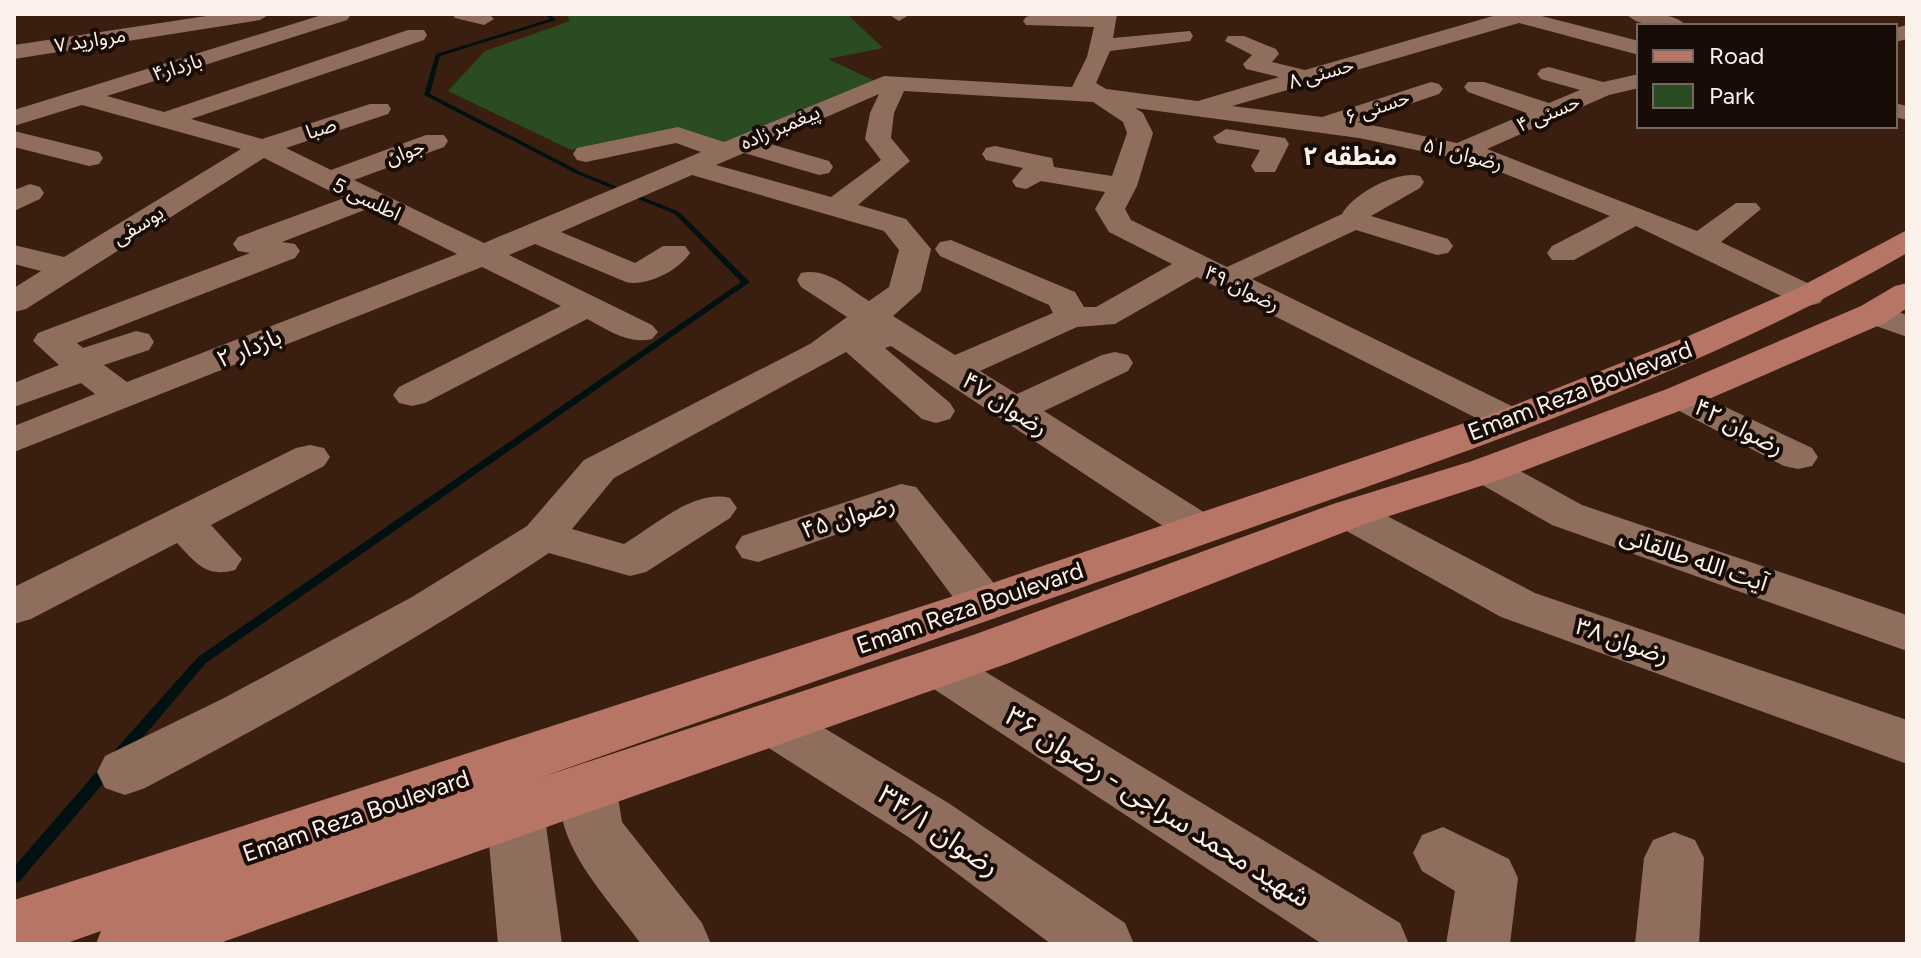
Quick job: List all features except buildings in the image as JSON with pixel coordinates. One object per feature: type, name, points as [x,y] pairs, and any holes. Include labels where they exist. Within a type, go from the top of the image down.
[{"type":"main road","name":"Emam Reza Boulevard","points":[[14,931],[984,604],[1512,421],[1697,346],[1808,296],[1907,240]]},
{"type":"main road","name":"Emam Reza Boulevard","points":[[144,941],[515,810],[938,667],[1349,514],[1487,470],[1896,311]]},
{"type":"street","name":"مروارید ۷","points":[[14,52],[260,14]]},
{"type":"street","points":[[462,14],[484,19]]},
{"type":"street","points":[[1636,14],[1670,24]]},
{"type":"street","points":[[165,120],[416,35],[340,15]]},
{"type":"street","name":"بازدار۴","points":[[82,73],[127,82],[340,15]]},
{"type":"street","points":[[1515,15],[1637,47]]},
{"type":"street","name":"حسنی ۸","points":[[1192,110],[1515,15]]},
{"type":"street","points":[[1545,22],[1591,16]]},
{"type":"street","points":[[1033,21],[1106,17],[1098,53],[1083,82],[1085,89],[1125,111],[1138,126],[1276,144],[1265,166]]},
{"type":"street","points":[[380,26],[429,18]]},
{"type":"street","points":[[1098,53],[1182,36]]},
{"type":"street","points":[[1366,36],[1410,47]]},
{"type":"street","points":[[1236,41],[1268,54],[1254,64],[1306,77]]},
{"type":"street","points":[[1098,53],[1126,66]]},
{"type":"street","points":[[347,58],[386,67]]},
{"type":"street","points":[[14,118],[41,109],[82,73]]},
{"type":"street","name":"اطلسی 5","points":[[82,73],[165,120],[263,147],[640,332]]},
{"type":"street","points":[[1549,74],[1602,89]]},
{"type":"street","points":[[1229,79],[1263,90]]},
{"type":"street","name":"حسنی ۴","points":[[1459,152],[1602,89],[1637,81]]},
{"type":"street","points":[[275,82],[323,95]]},
{"type":"street","points":[[836,208],[896,161],[878,139],[882,113],[896,83]]},
{"type":"street","name":"پیغمبر زاده","points":[[483,255],[874,87],[896,83],[1094,95]]},
{"type":"street","points":[[1476,87],[1553,113]]},
{"type":"street","name":"حسنی ۶","points":[[1322,126],[1431,89]]},
{"type":"street","points":[[1017,120],[1027,90]]},
{"type":"street","name":"رضوان ۵۱","points":[[1094,95],[1322,126],[1486,157],[1634,215],[1808,296]]},
{"type":"street","points":[[14,102],[41,109]]},
{"type":"street","name":"صبا","points":[[263,147],[379,109]]},
{"type":"street","name":"رضوان ۴۹","points":[[1138,126],[1140,133],[1123,186],[1110,209],[1120,226],[1512,421]]},
{"type":"street","points":[[586,154],[678,135],[836,208],[895,225],[915,249],[904,291],[881,324],[860,346],[936,411]]},
{"type":"street","points":[[14,139],[89,158]]},
{"type":"street","name":"جوان","points":[[329,180],[435,141]]},
{"type":"street","name":"یوسفی","points":[[14,302],[263,147]]},
{"type":"street","points":[[719,154],[819,167]]},
{"type":"street","points":[[995,154],[1042,164],[1026,181],[1123,186]]},
{"type":"street","points":[[1354,220],[1360,208],[1410,182]]},
{"type":"street","points":[[14,190],[30,193],[14,202]]},
{"type":"street","points":[[249,244],[368,199]]},
{"type":"street","points":[[1700,244],[1746,209]]},
{"type":"street","points":[[1563,253],[1634,215]]},
{"type":"street","points":[[952,370],[1072,317],[1103,317],[1211,272],[1354,220],[1437,246]]},
{"type":"street","points":[[536,233],[637,275],[674,253]]},
{"type":"street","points":[[951,249],[1063,299],[1072,317]]},
{"type":"street","points":[[123,398],[51,341],[284,251]]},
{"type":"street","points":[[14,254],[68,268]]},
{"type":"street","name":"بازدار ۲","points":[[14,440],[483,255]]},
{"type":"street","name":"رضوان ۴۷","points":[[813,280],[1197,528]]},
{"type":"street","points":[[412,395],[587,306]]},
{"type":"street","points":[[125,772],[243,712],[429,609],[543,536],[599,469],[881,324]]},
{"type":"street","points":[[14,396],[136,342]]},
{"type":"street","points":[[1015,410],[1115,363]]},
{"type":"street","name":"رضوان ۴۲","points":[[1681,397],[1798,457]]},
{"type":"street","points":[[14,607],[310,457]]},
{"type":"street","name":"آیت الله طالقانی","points":[[1487,470],[1567,515],[1907,633]]},
{"type":"street","name":"رضوان ۴۵","points":[[758,547],[901,497],[984,604]]},
{"type":"street","points":[[543,536],[630,561],[715,508]]},
{"type":"street","name":"رضوان ۳۸","points":[[1349,514],[1518,605],[1907,742]]},
{"type":"street","points":[[183,522],[219,559]]},
{"type":"street","name":"شهید محمد سراجی - رضوان ۳۶","points":[[938,667],[1377,944]]},
{"type":"street","name":"رضوان ۳۴/۱","points":[[772,723],[930,821],[1102,944]]},
{"type":"street","points":[[588,785],[594,831],[679,944]]},
{"type":"street","points":[[515,810],[530,944]]},
{"type":"street","points":[[1443,853],[1488,878],[1478,944]]},
{"type":"street","points":[[1667,944],[1674,858]]},
{"type":"green space","points":[[566,14],[847,14],[883,48],[828,59],[875,81],[720,145],[681,129],[571,150],[448,91],[485,51],[570,21]]},
{"type":"waterway","points":[[121,753],[202,660],[746,282],[677,213],[579,173],[427,95],[438,55],[554,20],[547,14]]},
{"type":"waterway","points":[[14,877],[108,768]]},
{"type":"district","name":"منطقه ۲","points":[[1350,156]]}]
